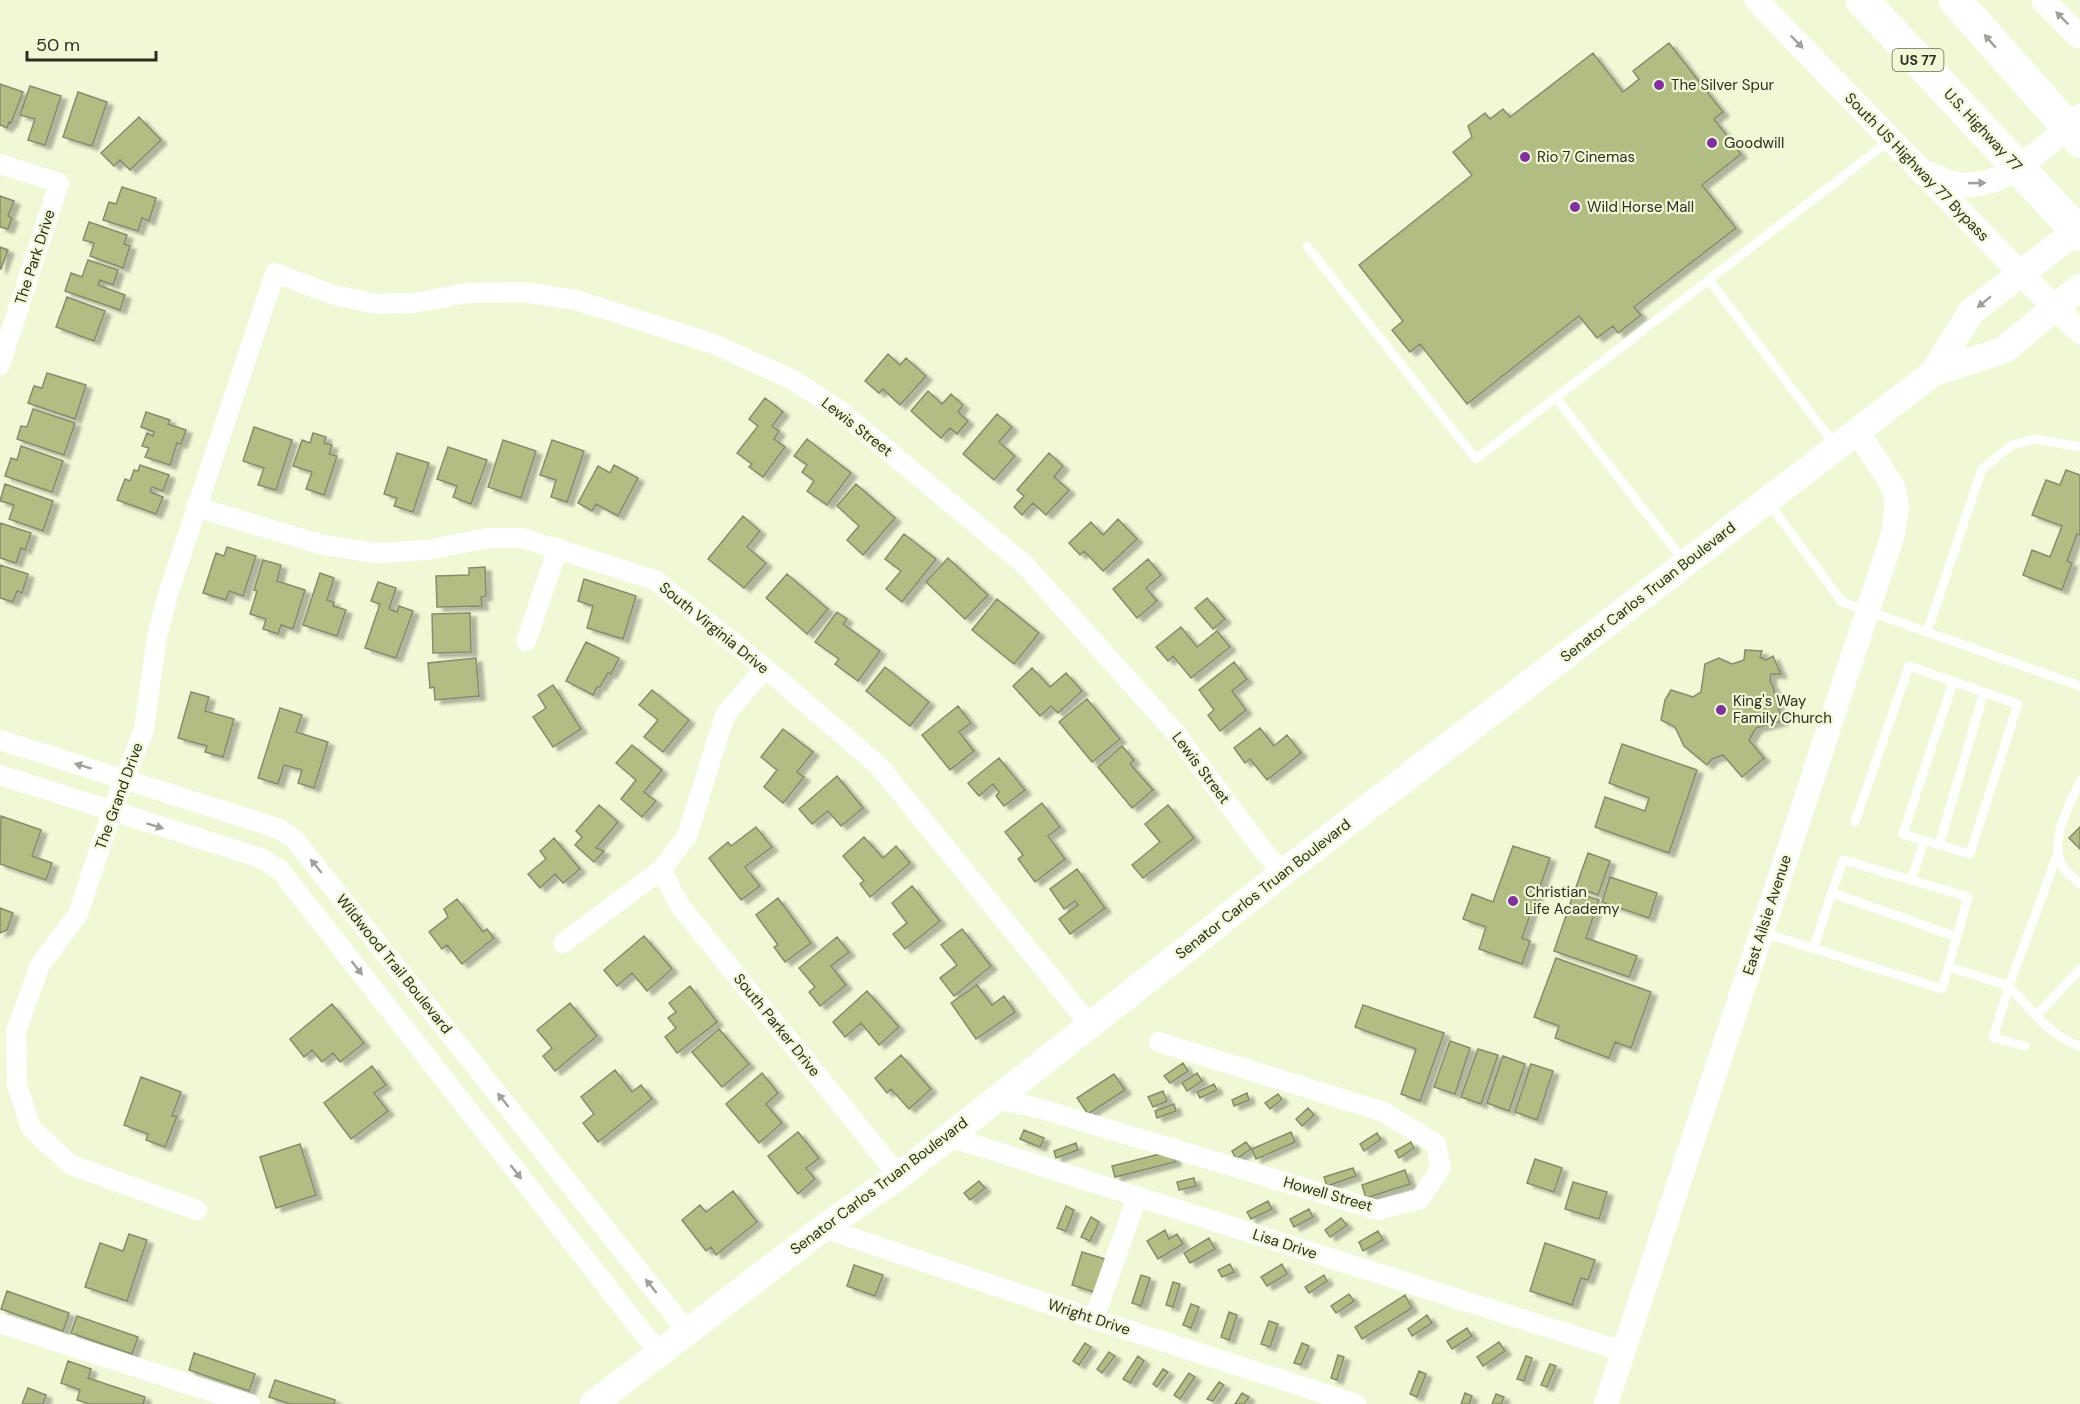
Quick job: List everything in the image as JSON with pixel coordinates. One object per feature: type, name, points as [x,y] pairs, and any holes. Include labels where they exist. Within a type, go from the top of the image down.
[{"type":"highway","name":"U.S. Highway 77","points":[[1862,0],[2080,234]]},
{"type":"highway","points":[[1954,0],[2080,141]]},
{"type":"main road","name":"Senator Carlos Truan Boulevard","points":[[1934,372],[1971,312],[2080,228]]},
{"type":"main road","name":"Senator Carlos Truan Boulevard","points":[[593,1404],[823,1228],[899,1176],[1284,872],[1934,372],[2004,350],[2080,287]]},
{"type":"street","name":"South US Highway 77 Bypass","points":[[1756,0],[2080,332]]},
{"type":"street","points":[[2043,0],[2080,37]]},
{"type":"street","points":[[1921,171],[1958,184],[1990,182],[2010,174],[2080,116]]},
{"type":"street","name":"The Park Drive","points":[[0,164],[59,183],[0,365]]},
{"type":"street","name":"The Grand Drive","points":[[197,1210],[71,1165],[31,1128],[17,1085],[16,1031],[40,965],[78,914],[112,812],[144,729],[158,636],[168,591],[275,273]]},
{"type":"street","name":"Lewis Street","points":[[275,273],[334,295],[377,304],[412,303],[469,293],[522,292],[576,300],[714,344],[791,380],[839,410],[1024,564],[1174,731],[1264,852],[1284,872]]},
{"type":"street","name":"East Ailsie Avenue","points":[[1606,1404],[1893,534],[1897,505],[1893,486],[1847,439]]},
{"type":"street","name":"South Virginia Drive","points":[[196,507],[323,545],[377,553],[428,550],[487,538],[522,538],[655,579],[765,668],[878,765],[1090,1025]]},
{"type":"street","points":[[526,641],[558,548]]},
{"type":"street","points":[[563,943],[661,870],[687,836],[725,715],[765,668]]},
{"type":"street","name":"Wildwood Trail Boulevard","points":[[0,740],[277,828],[294,838],[687,1331]]},
{"type":"street","name":"Wildwood Trail Boulevard","points":[[0,775],[261,858],[280,870],[659,1353]]},
{"type":"street","name":"South Parker Drive","points":[[661,870],[680,906],[899,1176]]},
{"type":"street","points":[[337,942],[362,924]]},
{"type":"street","name":"Howell Street","points":[[996,1099],[1038,1108],[1377,1209],[1420,1199],[1441,1168],[1436,1144],[1384,1112],[1159,1042]]},
{"type":"street","points":[[494,1143],[520,1122]]},
{"type":"street","name":"Lisa Drive","points":[[947,1136],[1622,1351]]},
{"type":"street","points":[[1094,1319],[1137,1197]]},
{"type":"street","name":"Wright Drive","points":[[823,1228],[1356,1404]]},
{"type":"street","points":[[0,1323],[250,1404]]},
{"type":"lane","points":[[1307,246],[1476,459],[1890,139]]},
{"type":"lane","points":[[1709,280],[1847,439]]},
{"type":"lane","points":[[1556,398],[1685,563]]},
{"type":"lane","points":[[1927,632],[1982,469],[2012,445],[2036,439],[2080,447]]},
{"type":"lane","points":[[1767,501],[1842,602],[2080,686]]},
{"type":"lane","points":[[1855,822],[1909,666],[2018,704],[1970,854],[1903,834],[1953,682]]},
{"type":"lane","points":[[1939,845],[1984,692]]},
{"type":"lane","points":[[2025,1046],[1994,1038],[2009,986],[2058,853],[2059,834],[2080,781]]},
{"type":"lane","points":[[1911,880],[1924,841]]},
{"type":"lane","points":[[2058,853],[2063,867],[2080,884]]},
{"type":"lane","points":[[1761,932],[1942,989],[1968,897],[1843,860],[1813,948]]},
{"type":"lane","points":[[1832,893],[1957,937]]},
{"type":"lane","points":[[1949,966],[2009,986],[2050,1029],[2078,1043]]},
{"type":"lane","points":[[2037,1015],[2080,969]]},
{"type":"building","name":"Wild Horse Mall","points":[[1669,43],[1723,112],[1714,119],[1741,154],[1702,185],[1736,228],[1634,307],[1641,315],[1618,333],[1613,326],[1597,338],[1579,316],[1467,404],[1420,344],[1410,352],[1392,330],[1403,321],[1359,265],[1472,175],[1453,152],[1472,137],[1468,126],[1485,113],[1490,119],[1503,109],[1510,117],[1593,53],[1623,92],[1639,79],[1633,71]]},
{"type":"building","points":[[0,84],[23,92],[7,128],[0,125]]},
{"type":"building","points":[[30,86],[61,96],[45,145],[28,140],[35,119],[20,115]]},
{"type":"building","points":[[78,92],[107,102],[92,146],[63,137]]},
{"type":"building","points":[[139,117],[161,140],[130,170],[120,160],[114,166],[101,153]]},
{"type":"building","points":[[122,187],[156,198],[149,221],[142,218],[138,231],[103,220],[109,202],[116,204]]},
{"type":"building","points":[[0,196],[14,201],[8,216],[12,218],[8,229],[0,227]]},
{"type":"building","points":[[89,222],[127,235],[124,244],[130,246],[123,268],[90,256],[94,243],[83,240]]},
{"type":"building","points":[[0,247],[8,250],[1,269],[0,269]]},
{"type":"building","points":[[88,260],[118,270],[113,285],[100,280],[98,285],[125,295],[120,310],[65,291],[71,273],[82,277]]},
{"type":"building","points":[[67,297],[105,311],[94,341],[56,327]]},
{"type":"building","points":[[888,354],[900,365],[906,358],[926,376],[900,405],[883,389],[879,393],[865,381]]},
{"type":"building","points":[[47,373],[86,385],[75,419],[28,403],[34,386],[42,388]]},
{"type":"building","points":[[928,391],[942,404],[951,394],[963,405],[958,412],[968,421],[957,434],[950,428],[941,438],[911,411]]},
{"type":"building","points":[[765,398],[783,412],[772,426],[779,431],[774,439],[785,447],[763,477],[749,467],[752,464],[737,453],[758,426],[749,419]]},
{"type":"building","points":[[33,409],[75,423],[64,455],[17,439],[21,426],[27,427]]},
{"type":"building","points":[[146,412],[170,420],[168,424],[186,430],[181,444],[177,443],[170,465],[145,457],[149,448],[142,446],[147,433],[153,436],[154,432],[141,427]]},
{"type":"building","points":[[997,414],[1012,427],[999,442],[1015,456],[994,480],[963,454]]},
{"type":"building","points":[[254,427],[292,440],[276,490],[258,485],[264,468],[243,461]]},
{"type":"building","points":[[313,433],[326,437],[324,443],[332,445],[329,454],[337,456],[324,495],[306,489],[312,472],[293,466],[302,440],[310,443]]},
{"type":"building","points":[[807,439],[851,473],[827,505],[807,491],[814,481],[802,472],[807,465],[794,456]]},
{"type":"building","points":[[503,440],[536,451],[521,498],[488,487]]},
{"type":"building","points":[[552,440],[584,451],[567,502],[551,497],[556,480],[540,475]]},
{"type":"building","points":[[21,446],[63,461],[52,492],[5,476],[11,458],[17,460]]},
{"type":"building","points":[[448,447],[487,460],[471,504],[453,497],[457,486],[437,479]]},
{"type":"building","points":[[397,453],[429,463],[413,512],[394,506],[397,498],[384,494]]},
{"type":"building","points":[[1049,453],[1063,466],[1054,477],[1069,490],[1046,515],[1033,503],[1022,515],[1014,507],[1024,496],[1017,490]]},
{"type":"building","points":[[140,465],[169,475],[163,491],[152,487],[150,492],[163,497],[156,514],[117,500],[125,479],[130,481],[134,470],[138,471]]},
{"type":"building","points":[[614,465],[638,478],[618,516],[596,504],[592,511],[578,503],[598,466],[610,473]]},
{"type":"building","points":[[2066,470],[2080,475],[2080,535],[2077,534],[2067,561],[2072,563],[2062,590],[2023,575],[2032,550],[2050,557],[2062,526],[2032,515],[2046,480],[2060,485]]},
{"type":"building","points":[[5,484],[53,501],[43,531],[9,519],[14,505],[0,501]]},
{"type":"building","points":[[856,484],[895,518],[863,555],[847,540],[859,526],[837,506]]},
{"type":"building","points":[[743,516],[760,531],[747,547],[766,563],[744,588],[708,559]]},
{"type":"building","points":[[1118,519],[1137,539],[1103,571],[1084,551],[1080,555],[1069,543],[1091,522],[1103,535]]},
{"type":"building","points":[[0,523],[31,533],[25,550],[21,548],[16,563],[0,558]]},
{"type":"building","points":[[904,534],[936,559],[902,602],[886,589],[901,571],[885,559]]},
{"type":"building","points":[[227,547],[256,556],[243,596],[229,591],[226,600],[203,593],[216,553],[224,556]]},
{"type":"building","points":[[948,558],[988,595],[965,619],[926,582]]},
{"type":"building","points":[[1148,559],[1161,575],[1146,588],[1157,601],[1137,618],[1113,589]]},
{"type":"building","points":[[263,560],[281,565],[277,581],[305,590],[293,629],[281,625],[278,634],[263,629],[266,619],[250,614]]},
{"type":"building","points":[[0,565],[28,574],[22,593],[17,591],[13,602],[0,598]]},
{"type":"building","points":[[485,567],[486,596],[481,597],[482,606],[437,607],[436,576],[469,575],[469,568]]},
{"type":"building","points":[[320,573],[334,578],[327,600],[334,602],[333,606],[346,610],[337,636],[303,625]]},
{"type":"building","points":[[787,574],[828,609],[807,634],[766,598]]},
{"type":"building","points":[[584,579],[636,596],[623,639],[587,628],[593,606],[578,601]]},
{"type":"building","points":[[378,582],[396,588],[389,609],[397,612],[399,606],[413,611],[396,658],[365,648],[380,604],[371,601]]},
{"type":"building","points":[[1207,598],[1225,619],[1213,629],[1195,608]]},
{"type":"building","points":[[997,599],[1039,633],[1014,664],[972,630]]},
{"type":"building","points":[[837,612],[847,619],[843,624],[880,651],[858,681],[835,664],[839,659],[815,642]]},
{"type":"building","points":[[470,613],[471,652],[433,653],[432,614]]},
{"type":"building","points":[[1181,627],[1197,647],[1217,631],[1230,647],[1191,678],[1173,656],[1168,661],[1156,647]]},
{"type":"building","points":[[586,642],[619,658],[611,674],[608,673],[593,695],[566,681]]},
{"type":"building","name":"King's Way Family Church","points":[[1745,650],[1762,651],[1760,657],[1766,660],[1773,656],[1781,674],[1771,674],[1770,681],[1782,721],[1756,728],[1749,740],[1764,758],[1742,777],[1723,755],[1712,759],[1707,765],[1684,746],[1675,727],[1661,720],[1665,700],[1671,690],[1693,697],[1701,692],[1705,664],[1719,658],[1732,664],[1744,660]]},
{"type":"building","points":[[476,658],[479,696],[435,700],[434,687],[430,688],[428,663]]},
{"type":"building","points":[[1234,662],[1247,679],[1232,691],[1246,710],[1220,731],[1208,715],[1214,710],[1199,690]]},
{"type":"building","points":[[885,667],[929,702],[910,726],[866,691]]},
{"type":"building","points":[[1032,668],[1050,687],[1066,673],[1082,691],[1058,713],[1051,706],[1040,716],[1013,686]]},
{"type":"building","points":[[553,685],[581,729],[553,747],[533,717],[546,708],[538,695]]},
{"type":"building","points":[[652,690],[689,720],[663,752],[644,737],[658,720],[639,705]]},
{"type":"building","points":[[191,692],[209,697],[205,711],[234,719],[223,757],[205,752],[207,746],[178,738]]},
{"type":"building","points":[[1087,699],[1120,739],[1092,762],[1059,722]]},
{"type":"building","points":[[958,706],[971,723],[959,732],[974,751],[950,770],[922,735]]},
{"type":"building","points":[[280,708],[302,715],[296,732],[328,742],[314,788],[298,783],[302,770],[284,765],[278,784],[258,778]]},
{"type":"building","points":[[1260,728],[1274,746],[1287,735],[1301,753],[1267,780],[1250,759],[1245,763],[1234,748]]},
{"type":"building","points":[[783,729],[813,752],[797,772],[804,777],[783,803],[764,787],[777,770],[761,757]]},
{"type":"building","points":[[1622,744],[1697,770],[1669,853],[1595,827],[1605,797],[1645,811],[1649,798],[1609,783]]},
{"type":"building","points":[[632,745],[662,770],[644,792],[656,801],[642,817],[621,799],[636,780],[616,763]]},
{"type":"building","points":[[1122,746],[1134,760],[1130,764],[1153,790],[1132,808],[1098,767]]},
{"type":"building","points":[[999,758],[1025,790],[1004,806],[996,796],[999,792],[993,784],[979,796],[968,783]]},
{"type":"building","points":[[837,776],[863,808],[841,826],[828,811],[812,824],[799,809]]},
{"type":"building","points":[[1042,803],[1060,827],[1048,836],[1065,859],[1035,882],[1018,859],[1023,855],[1005,832]]},
{"type":"building","points":[[599,805],[618,822],[596,848],[604,851],[594,862],[575,845],[582,837],[576,831]]},
{"type":"building","points":[[1168,805],[1194,838],[1143,878],[1132,865],[1160,842],[1145,824]]},
{"type":"building","points":[[1,816],[41,830],[32,856],[52,863],[46,880],[0,864]]},
{"type":"building","points":[[756,827],[772,847],[745,867],[760,886],[741,900],[709,858],[728,842],[731,846]]},
{"type":"building","points":[[2080,827],[2080,849],[2069,838]]},
{"type":"building","points":[[864,837],[883,858],[896,846],[910,863],[870,897],[860,884],[864,881],[843,856]]},
{"type":"building","points":[[554,838],[580,869],[563,883],[555,874],[540,888],[528,874],[546,859],[540,851]]},
{"type":"building","points":[[1513,846],[1550,858],[1522,938],[1530,941],[1522,964],[1479,949],[1486,927],[1463,919],[1472,894],[1493,902]]},
{"type":"building","points":[[1588,853],[1610,861],[1598,895],[1576,887]]},
{"type":"building","points":[[1077,869],[1105,908],[1070,934],[1059,919],[1078,905],[1075,901],[1064,909],[1050,889]]},
{"type":"building","points":[[1610,877],[1657,893],[1649,918],[1602,902]]},
{"type":"building","points":[[912,886],[940,921],[905,949],[893,934],[907,923],[892,903]]},
{"type":"building","points":[[1574,892],[1599,900],[1586,938],[1637,956],[1629,977],[1554,951]]},
{"type":"building","points":[[778,898],[811,943],[785,962],[774,947],[778,945],[756,915]]},
{"type":"building","points":[[457,899],[483,932],[487,929],[494,938],[462,964],[447,945],[442,949],[429,932],[448,917],[444,909]]},
{"type":"building","points":[[0,908],[13,913],[7,930],[0,933]]},
{"type":"building","points":[[962,929],[991,966],[954,996],[940,978],[957,965],[941,945]]},
{"type":"building","points":[[644,936],[672,969],[647,991],[632,973],[617,986],[604,970]]},
{"type":"building","points":[[837,937],[849,952],[831,966],[846,985],[820,1006],[809,992],[815,987],[799,968]]},
{"type":"building","points":[[1556,958],[1651,992],[1631,1048],[1615,1042],[1609,1058],[1555,1038],[1559,1026],[1534,1017]]},
{"type":"building","points":[[977,985],[992,1005],[1004,996],[1015,1012],[976,1039],[951,1003]]},
{"type":"building","points":[[690,986],[717,1022],[677,1053],[665,1037],[676,1028],[668,1018],[676,1012],[669,1003]]},
{"type":"building","points":[[867,991],[899,1027],[879,1045],[861,1023],[845,1037],[833,1022]]},
{"type":"building","points":[[570,1003],[597,1036],[555,1071],[543,1056],[552,1048],[537,1030]]},
{"type":"building","points":[[332,1004],[364,1043],[340,1062],[333,1053],[322,1062],[312,1050],[304,1057],[290,1039]]},
{"type":"building","points":[[1363,1005],[1444,1033],[1420,1101],[1401,1094],[1416,1049],[1355,1027]]},
{"type":"building","points":[[719,1029],[749,1064],[722,1087],[692,1052]]},
{"type":"building","points":[[1450,1041],[1470,1048],[1455,1094],[1434,1087]]},
{"type":"building","points":[[1478,1049],[1498,1055],[1481,1104],[1461,1097]]},
{"type":"building","points":[[901,1055],[931,1089],[909,1109],[891,1089],[887,1093],[875,1078]]},
{"type":"building","points":[[1503,1056],[1525,1064],[1509,1111],[1487,1103]]},
{"type":"building","points":[[1183,1063],[1188,1071],[1170,1083],[1164,1076]]},
{"type":"building","points":[[1531,1064],[1553,1071],[1537,1120],[1515,1112]]},
{"type":"building","points":[[372,1066],[386,1085],[374,1093],[388,1111],[351,1139],[324,1103]]},
{"type":"building","points":[[615,1070],[632,1092],[641,1085],[652,1099],[598,1142],[583,1123],[594,1114],[581,1097]]},
{"type":"building","points":[[762,1073],[778,1093],[766,1104],[782,1123],[759,1143],[726,1104]]},
{"type":"building","points":[[1197,1073],[1202,1081],[1187,1091],[1182,1083]]},
{"type":"building","points":[[1114,1074],[1125,1090],[1088,1114],[1077,1098]]},
{"type":"building","points":[[141,1077],[181,1092],[172,1116],[177,1116],[165,1147],[146,1140],[148,1134],[124,1125]]},
{"type":"building","points":[[1214,1084],[1217,1090],[1200,1098],[1197,1092]]},
{"type":"building","points":[[1163,1091],[1167,1101],[1153,1107],[1148,1097]]},
{"type":"building","points":[[1247,1093],[1249,1100],[1234,1106],[1232,1100]]},
{"type":"building","points":[[1278,1094],[1282,1099],[1270,1109],[1265,1103]]},
{"type":"building","points":[[1174,1104],[1176,1111],[1157,1118],[1155,1111]]},
{"type":"building","points":[[1308,1108],[1314,1115],[1302,1126],[1296,1119]]},
{"type":"building","points":[[1024,1130],[1044,1138],[1040,1147],[1020,1139]]},
{"type":"building","points":[[798,1132],[819,1158],[806,1168],[815,1179],[798,1194],[768,1156]]},
{"type":"building","points":[[1291,1132],[1295,1142],[1256,1159],[1252,1149]]},
{"type":"building","points":[[1377,1133],[1381,1139],[1364,1151],[1360,1144]]},
{"type":"building","points":[[1246,1142],[1251,1149],[1236,1159],[1232,1151]]},
{"type":"building","points":[[1411,1142],[1414,1148],[1399,1158],[1395,1151]]},
{"type":"building","points":[[1076,1143],[1078,1150],[1056,1158],[1054,1151]]},
{"type":"building","points":[[300,1144],[316,1195],[276,1208],[260,1157]]},
{"type":"building","points":[[1172,1151],[1175,1162],[1115,1177],[1112,1166]]},
{"type":"building","points":[[1535,1159],[1562,1168],[1554,1192],[1527,1183]]},
{"type":"building","points":[[1353,1168],[1356,1176],[1327,1186],[1324,1177]]},
{"type":"building","points":[[1405,1170],[1410,1184],[1366,1198],[1362,1185]]},
{"type":"building","points":[[1194,1178],[1196,1186],[1179,1190],[1177,1182]]},
{"type":"building","points":[[979,1181],[985,1188],[970,1200],[964,1193]]},
{"type":"building","points":[[1573,1182],[1607,1192],[1599,1219],[1565,1209]]},
{"type":"building","points":[[733,1191],[757,1222],[716,1255],[711,1247],[706,1251],[682,1220],[700,1205],[706,1212]]},
{"type":"building","points":[[1268,1201],[1272,1209],[1251,1219],[1247,1212]]},
{"type":"building","points":[[1066,1206],[1074,1210],[1066,1231],[1057,1228]]},
{"type":"building","points":[[1309,1209],[1313,1217],[1294,1227],[1290,1219]]},
{"type":"building","points":[[1091,1217],[1099,1222],[1090,1241],[1081,1237]]},
{"type":"building","points":[[1341,1218],[1347,1225],[1330,1237],[1325,1230]]},
{"type":"building","points":[[1165,1230],[1169,1239],[1177,1234],[1183,1244],[1158,1259],[1147,1241]]},
{"type":"building","points":[[1378,1231],[1383,1240],[1363,1251],[1359,1242]]},
{"type":"building","points":[[129,1234],[147,1240],[127,1301],[85,1287],[100,1243],[123,1251]]},
{"type":"building","points":[[1209,1238],[1215,1249],[1190,1263],[1184,1253]]},
{"type":"building","points":[[1545,1243],[1595,1260],[1588,1280],[1581,1278],[1572,1305],[1530,1291]]},
{"type":"building","points":[[1082,1252],[1105,1259],[1094,1292],[1072,1285]]},
{"type":"building","points":[[1230,1264],[1234,1272],[1222,1277],[1218,1270]]},
{"type":"building","points":[[1282,1264],[1287,1274],[1267,1286],[1261,1277]]},
{"type":"building","points":[[854,1265],[883,1275],[875,1296],[847,1286]]},
{"type":"building","points":[[1141,1275],[1150,1278],[1141,1306],[1132,1303]]},
{"type":"building","points":[[1324,1275],[1327,1281],[1309,1293],[1305,1287]]},
{"type":"building","points":[[1173,1282],[1180,1284],[1173,1307],[1166,1305]]},
{"type":"building","points":[[7,1291],[69,1313],[63,1331],[1,1309]]},
{"type":"building","points":[[1349,1294],[1354,1301],[1336,1313],[1331,1306]]},
{"type":"building","points":[[1405,1295],[1412,1308],[1362,1339],[1355,1327]]},
{"type":"building","points":[[1191,1304],[1199,1307],[1191,1328],[1183,1325]]},
{"type":"building","points":[[1229,1312],[1237,1315],[1229,1340],[1221,1337]]},
{"type":"building","points":[[1427,1315],[1432,1323],[1412,1336],[1408,1329]]},
{"type":"building","points":[[77,1316],[138,1337],[132,1354],[71,1333]]},
{"type":"building","points":[[1269,1321],[1278,1324],[1270,1347],[1261,1344]]},
{"type":"building","points":[[1467,1328],[1472,1336],[1452,1349],[1447,1341]]},
{"type":"building","points":[[1499,1342],[1505,1351],[1483,1366],[1477,1357]]},
{"type":"building","points":[[1085,1343],[1091,1347],[1079,1365],[1073,1361]]},
{"type":"building","points":[[1302,1343],[1309,1346],[1301,1365],[1294,1363]]},
{"type":"building","points":[[1109,1352],[1115,1356],[1102,1373],[1097,1369]]},
{"type":"building","points":[[194,1353],[255,1374],[249,1391],[189,1370]]},
{"type":"building","points":[[1338,1355],[1344,1357],[1337,1380],[1331,1378]]},
{"type":"building","points":[[1138,1356],[1144,1361],[1130,1383],[1123,1379]]},
{"type":"building","points":[[1526,1356],[1532,1358],[1524,1381],[1517,1379]]},
{"type":"building","points":[[68,1361],[91,1369],[88,1378],[145,1397],[143,1404],[90,1404],[77,1400],[80,1390],[61,1383]]},
{"type":"building","points":[[1550,1364],[1556,1366],[1547,1387],[1541,1385]]},
{"type":"building","points":[[1163,1369],[1168,1372],[1157,1387],[1153,1384]]},
{"type":"building","points":[[1419,1371],[1426,1374],[1417,1397],[1410,1394]]},
{"type":"building","points":[[1189,1373],[1195,1377],[1180,1399],[1174,1395]]},
{"type":"building","points":[[275,1380],[335,1400],[334,1404],[290,1404],[269,1397]]},
{"type":"building","points":[[1219,1382],[1224,1385],[1213,1401],[1207,1399]]},
{"type":"building","points":[[28,1388],[46,1395],[43,1404],[22,1404]]},
{"type":"building","points":[[1242,1393],[1249,1397],[1244,1404],[1235,1404]]},
{"type":"building","points":[[1465,1393],[1472,1396],[1469,1404],[1461,1404]]},
{"type":"building","points":[[1496,1394],[1504,1397],[1501,1404],[1492,1404]]},
{"type":"place","name":"The Silver Spur","points":[[1659,85]]},
{"type":"place","name":"Goodwill","points":[[1712,143]]},
{"type":"place","name":"Rio 7 Cinemas","points":[[1525,157]]},
{"type":"place","name":"Wild Horse Mall","points":[[1575,207]]},
{"type":"place","name":"King's Way Family Church","points":[[1721,710]]},
{"type":"place","name":"Christian Life Academy","points":[[1513,901]]}]
